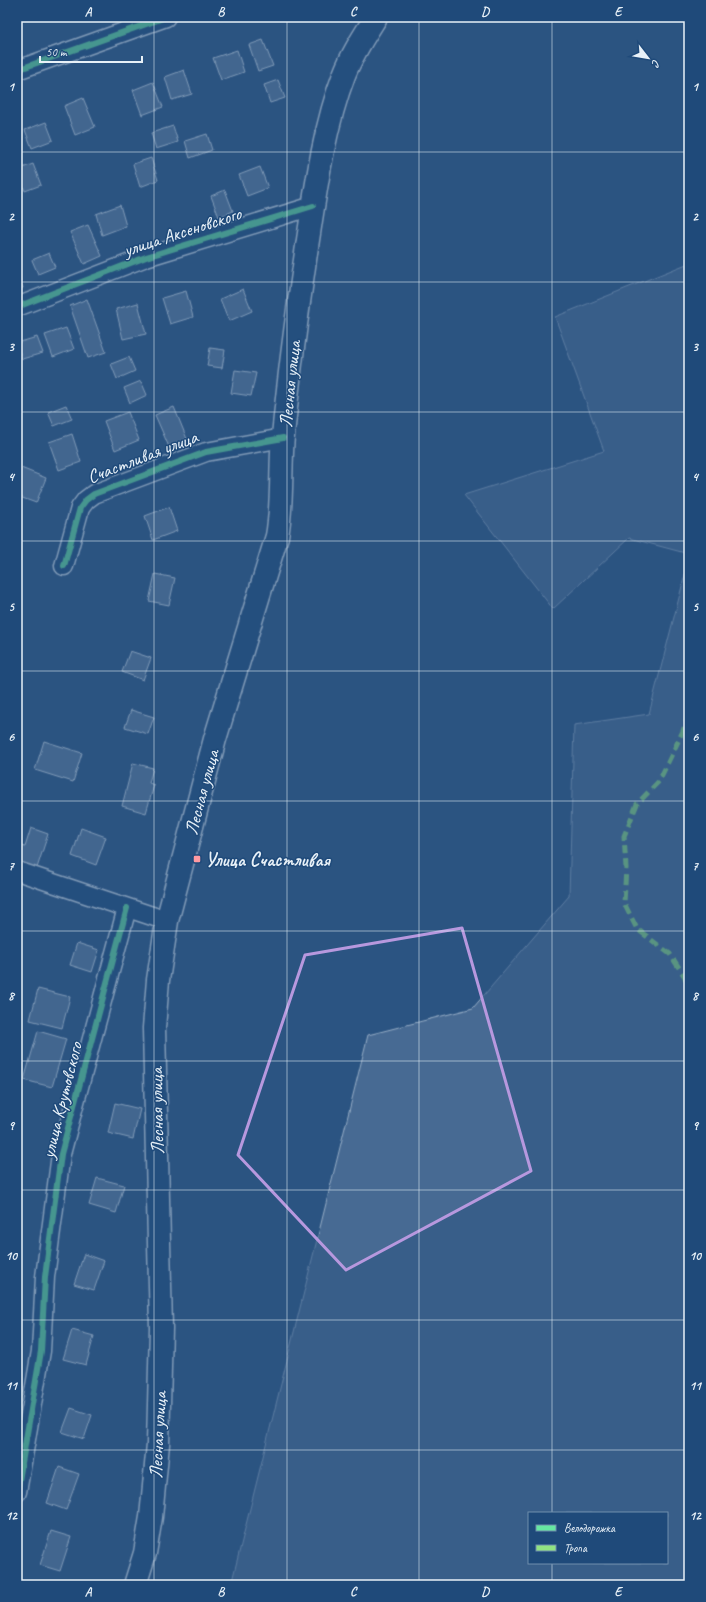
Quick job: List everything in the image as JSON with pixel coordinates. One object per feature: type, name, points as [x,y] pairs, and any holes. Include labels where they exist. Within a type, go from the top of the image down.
[{"type":"main road","name":"Лесная улица","points":[[135,1585],[146,1546],[151,1517],[158,1444],[161,1328],[154,1028],[158,980],[167,920],[215,739],[280,519],[283,438],[294,338],[313,206],[330,118],[344,75],[360,41],[376,17]]},
{"type":"street","points":[[17,70],[166,17]]},
{"type":"street","name":"улица Аксеновского","points":[[17,307],[146,257],[313,206]]},
{"type":"street","name":"Счастливая улица","points":[[64,566],[80,508],[86,500],[94,494],[206,452],[283,438]]},
{"type":"street","points":[[17,871],[167,920]]},
{"type":"street","name":"улица Крутовского","points":[[17,1492],[41,1351],[45,1277],[61,1154],[127,908]]},
{"type":"highlighted area","points":[[462,928],[531,1171],[346,1270],[238,1155],[305,955]]},
{"type":"shaded area","points":[[689,263],[689,554],[629,538],[553,609],[464,495],[604,451],[555,317]]},
{"type":"shaded area","points":[[689,559],[689,1585],[231,1585],[368,1035],[473,1008],[569,896],[574,725],[649,714]]},
{"type":"building","points":[[263,40],[273,66],[258,71],[249,45]]},
{"type":"building","points":[[237,50],[244,72],[221,80],[213,58]]},
{"type":"building","points":[[184,70],[192,94],[172,100],[165,77]]},
{"type":"building","points":[[278,80],[285,98],[270,103],[264,85]]},
{"type":"building","points":[[153,82],[163,107],[142,115],[133,90]]},
{"type":"building","points":[[83,98],[95,127],[75,135],[64,106]]},
{"type":"building","points":[[46,122],[53,140],[32,148],[25,130]]},
{"type":"building","points":[[173,126],[178,142],[156,149],[151,133]]},
{"type":"building","points":[[207,134],[212,150],[190,158],[185,141]]},
{"type":"building","points":[[151,158],[158,180],[140,187],[133,164]]},
{"type":"building","points":[[33,164],[41,185],[25,191],[17,170]]},
{"type":"building","points":[[260,167],[268,188],[247,196],[239,175]]},
{"type":"building","points":[[225,190],[233,211],[219,217],[211,196]]},
{"type":"building","points":[[120,205],[126,226],[102,235],[96,214]]},
{"type":"building","points":[[88,225],[102,256],[84,264],[70,232]]},
{"type":"building","points":[[49,253],[55,267],[38,274],[32,260]]},
{"type":"building","points":[[17,269],[23,288],[17,290]]},
{"type":"building","points":[[243,289],[252,311],[229,321],[220,299]]},
{"type":"building","points":[[186,291],[193,317],[170,324],[162,298]]},
{"type":"building","points":[[87,299],[106,352],[88,358],[70,306]]},
{"type":"building","points":[[138,303],[146,334],[123,339],[116,309]]},
{"type":"building","points":[[66,328],[74,349],[53,357],[45,335]]},
{"type":"building","points":[[37,337],[43,353],[22,359],[17,343]]},
{"type":"building","points":[[210,348],[225,350],[222,368],[207,366]]},
{"type":"building","points":[[129,357],[135,371],[117,379],[111,364]]},
{"type":"building","points":[[235,370],[256,373],[251,396],[231,393]]},
{"type":"building","points":[[141,381],[147,395],[130,403],[124,388]]},
{"type":"building","points":[[66,405],[72,419],[54,426],[48,412]]},
{"type":"building","points":[[174,407],[187,439],[169,447],[155,415]]},
{"type":"building","points":[[128,412],[139,440],[115,450],[104,421]]},
{"type":"building","points":[[72,434],[81,462],[59,470],[49,442]]},
{"type":"building","points":[[21,468],[46,478],[36,503],[17,496],[17,479]]},
{"type":"building","points":[[169,507],[177,531],[153,540],[145,516]]},
{"type":"building","points":[[155,574],[175,578],[169,605],[149,601]]},
{"type":"building","points":[[130,651],[151,658],[143,680],[122,672]]},
{"type":"building","points":[[131,710],[154,717],[148,734],[125,727]]},
{"type":"building","points":[[44,741],[82,753],[73,782],[35,770]]},
{"type":"building","points":[[133,763],[153,768],[149,783],[154,785],[146,813],[122,806]]},
{"type":"building","points":[[31,828],[48,834],[37,868],[17,862],[17,845],[25,847]]},
{"type":"building","points":[[81,828],[106,837],[96,865],[72,856]]},
{"type":"building","points":[[77,943],[99,950],[92,972],[70,965]]},
{"type":"building","points":[[38,989],[70,997],[62,1028],[30,1020]]},
{"type":"building","points":[[38,1031],[66,1039],[52,1087],[24,1080]]},
{"type":"building","points":[[115,1103],[140,1109],[133,1139],[108,1133]]},
{"type":"building","points":[[97,1178],[124,1185],[116,1213],[89,1205]]},
{"type":"building","points":[[84,1254],[104,1261],[94,1290],[74,1284]]},
{"type":"building","points":[[72,1330],[94,1336],[86,1365],[63,1359]]},
{"type":"building","points":[[71,1408],[92,1415],[84,1439],[62,1432]]},
{"type":"building","points":[[59,1467],[79,1474],[66,1510],[47,1503]]},
{"type":"building","points":[[51,1531],[71,1537],[60,1571],[40,1565]]},
{"type":"marked path","points":[[689,713],[683,731],[659,781],[637,804],[624,836],[626,868],[624,903],[637,929],[670,954],[685,977],[689,994]]},
{"type":"cycle path","points":[[17,70],[166,17]]},
{"type":"cycle path","points":[[17,307],[146,257],[313,206]]},
{"type":"cycle path","points":[[64,566],[80,508],[86,500],[94,494],[206,452],[283,438]]},
{"type":"cycle path","points":[[17,1492],[41,1351],[45,1277],[61,1154],[127,908]]},
{"type":"place","name":"Улица Счастливая","points":[[197,859]]}]
